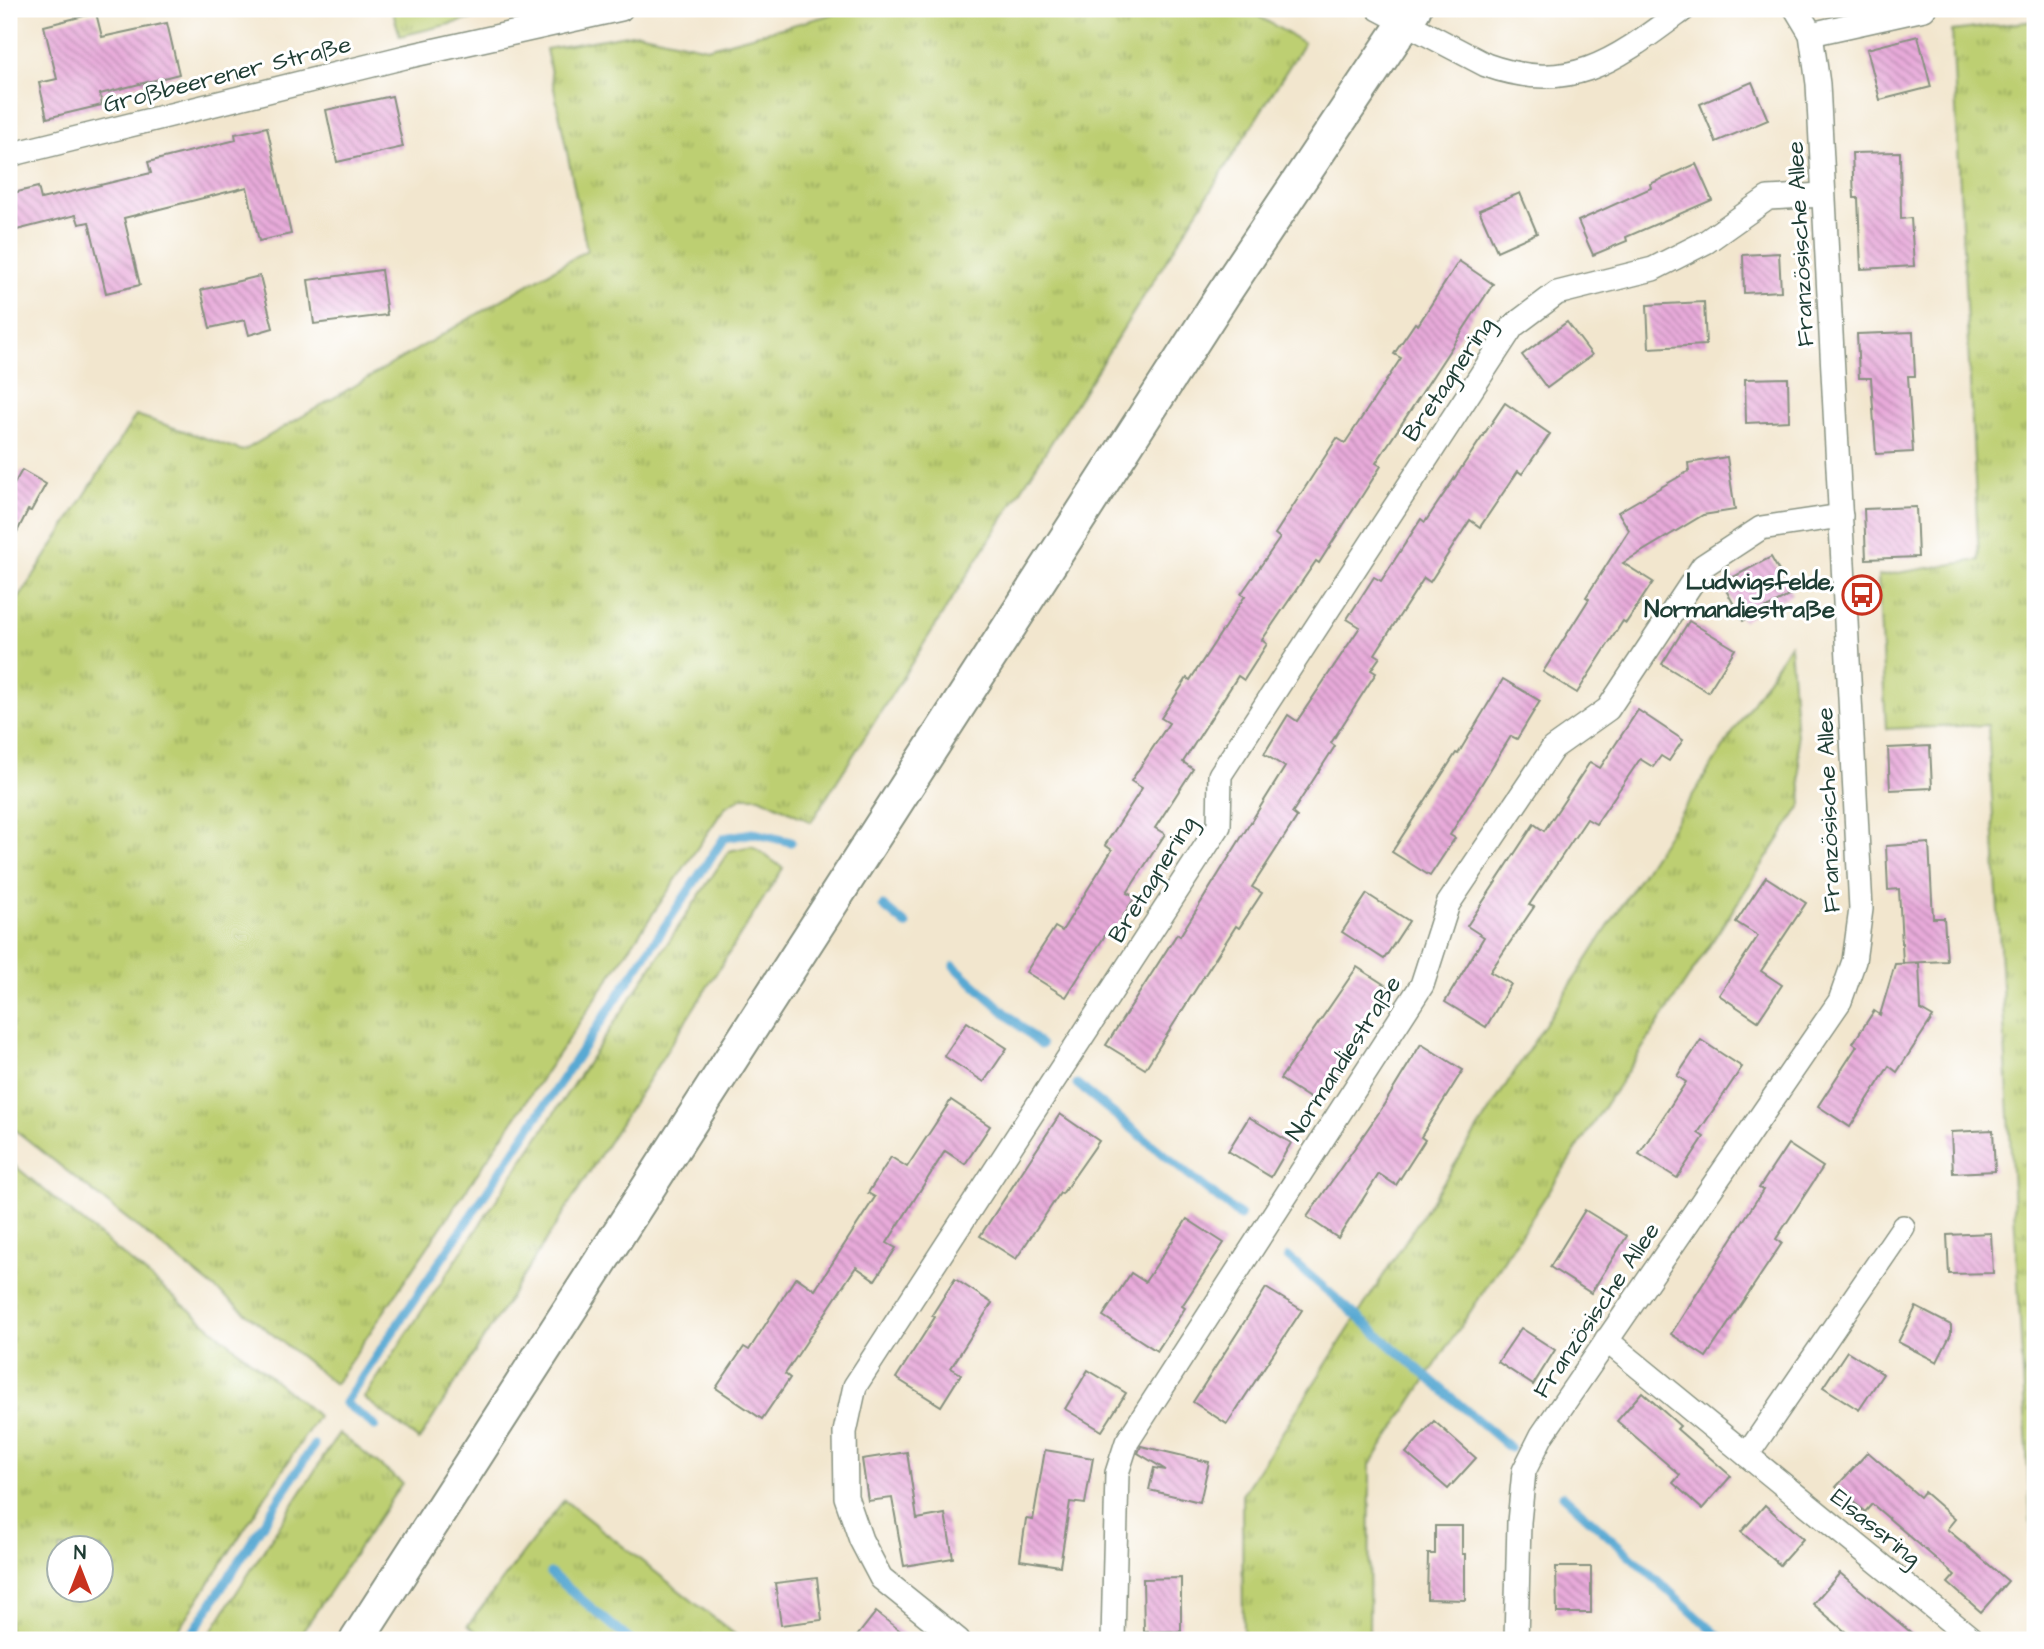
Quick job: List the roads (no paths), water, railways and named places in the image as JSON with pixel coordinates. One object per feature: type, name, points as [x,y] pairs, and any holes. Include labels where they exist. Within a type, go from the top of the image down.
[{"type":"main road","points":[[357,1640],[1224,293],[1399,13]]},
{"type":"street","name":"Großbeerener Straße","points":[[9,155],[405,57],[621,9]]},
{"type":"street","points":[[1399,13],[1486,65],[1537,77],[1577,74],[1620,56],[1684,9]]},
{"type":"street","name":"Französische Allee","points":[[1516,1640],[1519,1522],[1524,1471],[1542,1435],[1840,1001],[1854,961],[1861,909],[1818,84],[1811,34],[1796,9]]},
{"type":"street","points":[[1811,34],[1924,9]]},
{"type":"street","name":"Bretagnering","points":[[958,1640],[881,1578],[860,1540],[846,1497],[845,1432],[855,1387],[1219,826],[1220,775],[1513,326],[1558,293],[1653,269],[1706,243],[1768,198],[1823,195]]},
{"type":"street","name":"Normandiestraße","points":[[1113,1640],[1117,1473],[1127,1442],[1422,985],[1448,904],[1553,748],[1608,709],[1703,566],[1761,528],[1841,516]]},
{"type":"street","points":[[1746,1455],[1903,1227]]},
{"type":"street","name":"Elsassring","points":[[1606,1340],[1973,1640]]},
{"type":"waterway","points":[[375,1426],[345,1403],[724,838],[753,833],[791,842]]},
{"type":"waterway","points":[[883,906],[906,925]]},
{"type":"waterway","points":[[954,966],[1041,1045]]},
{"type":"waterway","points":[[1077,1084],[1240,1216]]},
{"type":"waterway","points":[[1288,1257],[1510,1448]]},
{"type":"waterway","points":[[188,1640],[314,1445]]},
{"type":"waterway","points":[[1563,1495],[1723,1640]]},
{"type":"waterway","points":[[550,1573],[630,1640]]},
{"type":"place","name":"Ludwigsfelde, Normandiestraße","points":[[1862,595]]}]
